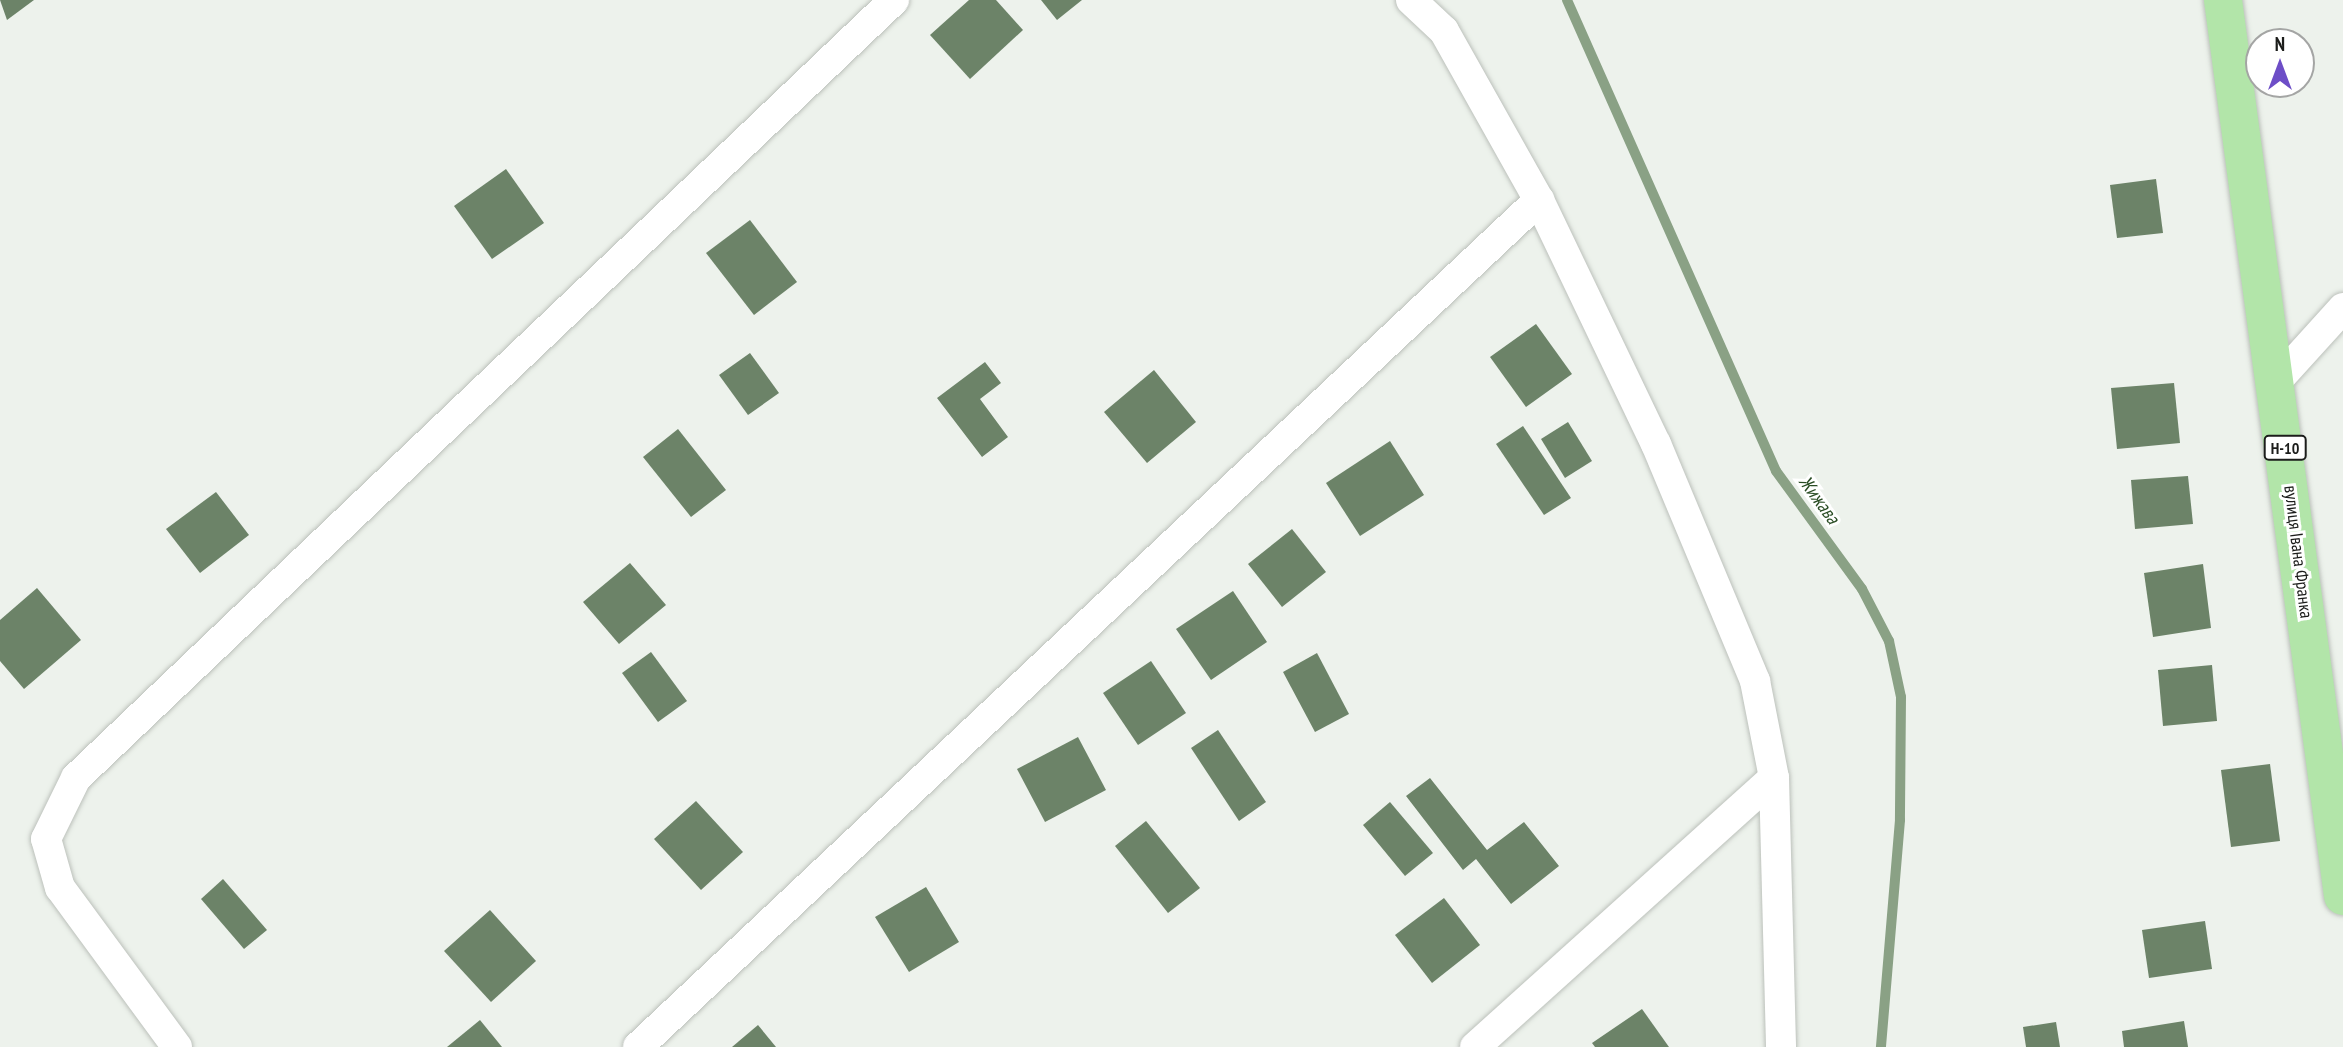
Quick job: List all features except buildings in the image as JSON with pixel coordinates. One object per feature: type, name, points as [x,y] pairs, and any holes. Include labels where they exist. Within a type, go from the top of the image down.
[{"type":"main road","name":"вулиця Івана Франка","points":[[2223,0],[2343,896]]},
{"type":"street","points":[[177,1047],[60,888],[46,839],[76,778],[894,0]]},
{"type":"street","points":[[1411,0],[1444,31],[1539,200],[1656,444],[1755,681],[1774,778],[1781,1047]]},
{"type":"street","points":[[638,1047],[1539,200]]},
{"type":"street","points":[[2276,382],[2343,308]]},
{"type":"street","points":[[1475,1047],[1774,778]]},
{"type":"waterway","name":"Жижава","points":[[1567,0],[1776,471],[1862,589],[1889,641],[1901,697],[1900,820],[1881,1047]]}]
